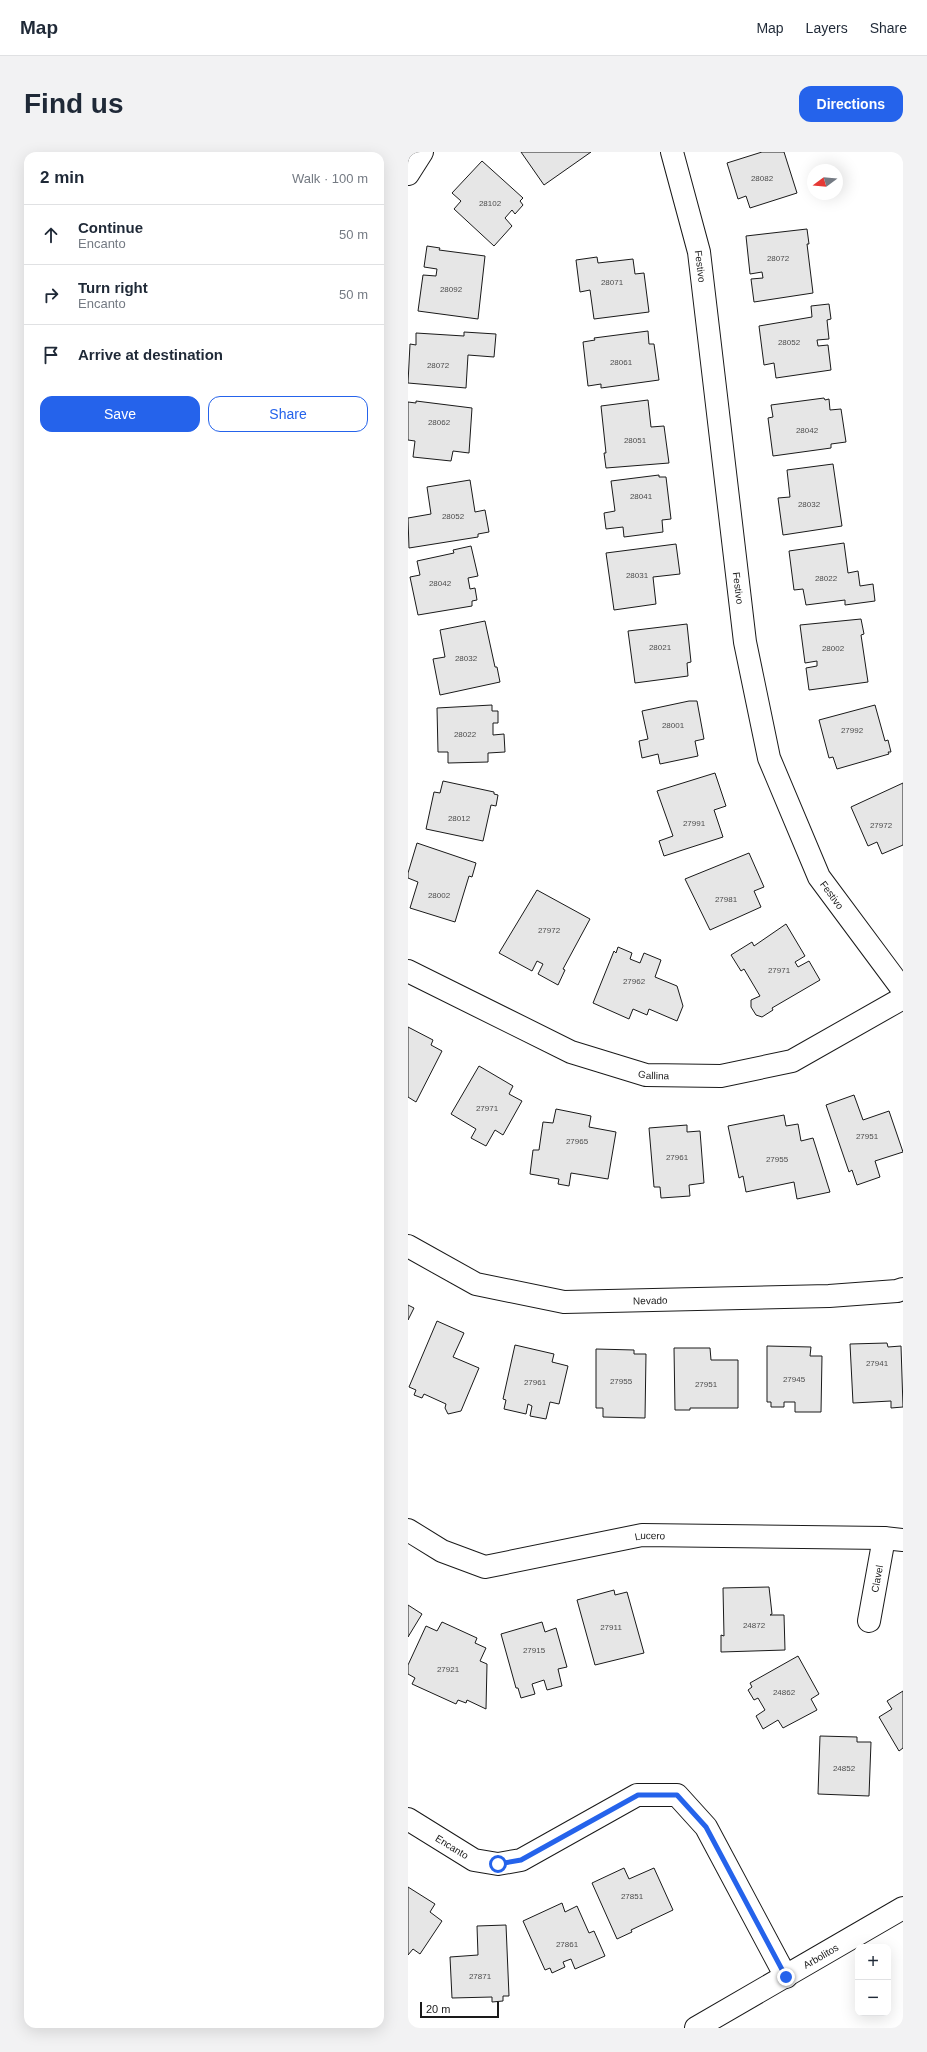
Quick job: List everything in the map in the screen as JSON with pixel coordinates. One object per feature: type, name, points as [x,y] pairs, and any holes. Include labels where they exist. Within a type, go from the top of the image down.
[{"type":"street","points":[[408,174],[422,152]]},
{"type":"street","name":"Festivo","points":[[672,152],[699,252],[745,642],[769,758],[819,877],[903,990]]},
{"type":"street","name":"Gallina","points":[[408,970],[571,1052],[646,1075],[721,1076],[792,1061],[903,998]]},
{"type":"street","name":"Nevado","points":[[408,1246],[476,1284],[564,1302],[829,1296],[897,1291],[903,1289]]},
{"type":"street","name":"Lucero","points":[[408,1530],[442,1551],[485,1567],[642,1535],[894,1539]]},
{"type":"street","name":"Clavel","points":[[869,1621],[894,1539]]},
{"type":"street","name":"Encanto","points":[[408,1819],[474,1860],[498,1864],[521,1860],[638,1795],[677,1795],[706,1827],[786,1977]]},
{"type":"street","name":"Arbolitos","points":[[696,2028],[903,1908]]},
{"type":"building","points":[[521,152],[591,152],[544,185]]},
{"type":"building","points":[[762,152],[784,152],[797,193],[750,208],[746,196],[738,199],[727,163]]},
{"type":"building","points":[[482,161],[523,198],[520,201],[523,205],[515,214],[512,210],[505,218],[512,226],[494,246],[454,209],[461,201],[452,193]]},
{"type":"building","points":[[807,229],[809,244],[807,244],[813,293],[754,302],[751,279],[763,278],[762,272],[750,274],[746,236]]},
{"type":"building","points":[[427,246],[440,248],[439,250],[485,256],[478,319],[418,311],[423,275],[436,276],[437,269],[424,267]]},
{"type":"building","points":[[597,257],[598,263],[633,259],[635,274],[644,273],[649,312],[594,319],[590,290],[580,292],[576,260]]},
{"type":"building","points":[[829,304],[831,319],[827,320],[829,339],[817,340],[818,346],[828,345],[831,370],[776,378],[774,363],[764,365],[759,326],[812,317],[811,306]]},
{"type":"building","points":[[648,331],[649,344],[654,344],[659,380],[601,388],[601,384],[588,386],[583,342],[595,340],[594,338]]},
{"type":"building","points":[[464,332],[496,334],[494,357],[468,355],[466,388],[408,383],[410,344],[416,345],[416,333],[464,336]]},
{"type":"building","points":[[824,398],[825,400],[829,399],[830,410],[841,409],[846,442],[831,444],[831,448],[773,456],[768,418],[773,417],[771,405]]},
{"type":"building","points":[[648,400],[651,427],[664,426],[669,463],[606,468],[604,453],[606,453],[601,406]]},
{"type":"building","points":[[416,401],[472,408],[469,453],[453,451],[451,461],[413,457],[415,441],[408,440],[408,402],[416,403]]},
{"type":"building","points":[[833,464],[842,526],[783,535],[778,498],[790,497],[787,470]]},
{"type":"building","points":[[659,475],[659,477],[666,477],[671,519],[662,520],[663,532],[624,537],[623,527],[606,529],[604,513],[615,511],[611,481]]},
{"type":"building","points":[[470,480],[475,512],[485,510],[489,532],[478,534],[478,537],[409,548],[408,518],[431,514],[427,487]]},
{"type":"building","points":[[844,543],[848,573],[858,571],[860,586],[873,584],[875,601],[845,605],[845,600],[806,605],[803,589],[794,590],[789,551]]},
{"type":"building","points":[[676,544],[680,574],[653,577],[656,604],[614,610],[606,553]]},
{"type":"building","points":[[471,546],[478,576],[468,578],[470,589],[475,588],[477,600],[472,601],[472,606],[418,615],[410,577],[420,575],[417,561],[454,553],[453,550]]},
{"type":"building","points":[[861,619],[864,634],[861,635],[868,682],[809,690],[806,668],[817,666],[817,661],[805,663],[800,625]]},
{"type":"building","points":[[485,621],[495,667],[497,667],[500,682],[440,695],[433,659],[445,657],[440,630]]},
{"type":"building","points":[[687,624],[691,662],[687,663],[688,676],[635,683],[628,631]]},
{"type":"building","points":[[689,701],[697,701],[704,739],[695,741],[698,756],[660,764],[658,754],[642,758],[639,741],[648,739],[642,711]]},
{"type":"building","points":[[492,705],[492,711],[498,711],[498,723],[493,723],[493,735],[504,734],[505,752],[488,753],[488,762],[448,763],[448,752],[438,752],[437,708]]},
{"type":"building","points":[[875,705],[885,741],[888,740],[891,752],[888,752],[889,754],[837,769],[833,757],[829,758],[819,720]]},
{"type":"building","points":[[715,773],[726,806],[714,810],[723,837],[664,856],[659,841],[673,836],[657,791]]},
{"type":"building","points":[[443,781],[494,792],[494,794],[498,795],[496,806],[491,805],[483,841],[426,829],[434,792],[440,793]]},
{"type":"building","points":[[903,783],[903,845],[882,854],[877,842],[868,846],[851,807]]},
{"type":"building","points":[[417,843],[476,863],[472,877],[469,876],[455,922],[410,908],[418,882],[408,878],[408,873]]},
{"type":"building","points":[[749,853],[764,887],[754,891],[761,907],[710,930],[685,879]]},
{"type":"building","points":[[537,890],[590,919],[563,969],[565,970],[558,985],[538,974],[543,964],[537,961],[532,971],[499,953]]},
{"type":"building","points":[[786,924],[805,956],[795,962],[798,967],[809,961],[820,980],[772,1008],[773,1010],[762,1017],[756,1015],[751,1007],[751,1000],[760,996],[744,969],[741,971],[731,955],[752,942],[754,946]]},
{"type":"building","points":[[618,947],[632,953],[630,959],[640,963],[644,953],[661,960],[655,977],[677,986],[683,1006],[677,1021],[649,1009],[647,1015],[633,1009],[629,1019],[593,1003],[614,951],[616,953]]},
{"type":"building","points":[[408,1027],[433,1040],[431,1045],[442,1051],[416,1102],[408,1097]]},
{"type":"building","points":[[479,1066],[513,1086],[509,1094],[522,1101],[503,1135],[495,1130],[486,1146],[471,1138],[476,1129],[451,1114]]},
{"type":"building","points":[[854,1095],[863,1120],[889,1111],[903,1152],[875,1161],[880,1177],[857,1185],[852,1170],[849,1172],[826,1105]]},
{"type":"building","points":[[556,1109],[591,1116],[589,1127],[616,1132],[608,1179],[571,1173],[569,1186],[558,1184],[559,1179],[530,1174],[533,1150],[539,1150],[543,1122],[553,1123]]},
{"type":"building","points":[[784,1115],[786,1126],[798,1124],[801,1141],[813,1138],[830,1192],[797,1199],[794,1182],[746,1192],[743,1176],[739,1178],[728,1126]]},
{"type":"building","points":[[687,1125],[687,1132],[700,1131],[704,1183],[689,1185],[690,1196],[661,1198],[660,1187],[654,1187],[649,1128]]},
{"type":"building","points":[[408,1305],[414,1308],[408,1320]]},
{"type":"building","points":[[437,1321],[464,1333],[453,1357],[479,1368],[461,1411],[448,1414],[445,1408],[446,1404],[424,1394],[422,1398],[414,1395],[416,1390],[409,1387]]},
{"type":"building","points":[[887,1343],[888,1347],[901,1346],[903,1407],[891,1408],[891,1401],[853,1403],[850,1344]]},
{"type":"building","points":[[515,1345],[554,1354],[552,1362],[568,1366],[559,1404],[550,1402],[546,1419],[530,1416],[532,1406],[528,1404],[526,1414],[504,1409],[506,1400],[503,1399]]},
{"type":"building","points":[[767,1346],[811,1347],[810,1356],[822,1356],[821,1412],[795,1412],[795,1402],[784,1402],[784,1407],[771,1407],[771,1402],[767,1402]]},
{"type":"building","points":[[674,1348],[710,1348],[711,1360],[738,1360],[738,1408],[690,1408],[690,1410],[675,1410]]},
{"type":"building","points":[[596,1349],[634,1350],[634,1354],[646,1354],[645,1418],[603,1417],[603,1408],[596,1408]]},
{"type":"building","points":[[769,1587],[772,1614],[770,1615],[784,1615],[785,1650],[721,1652],[721,1635],[724,1636],[723,1588]]},
{"type":"building","points":[[614,1590],[615,1595],[627,1592],[644,1653],[595,1665],[577,1600]]},
{"type":"building","points":[[408,1605],[422,1614],[408,1637]]},
{"type":"building","points":[[442,1622],[477,1638],[475,1643],[486,1648],[480,1661],[487,1664],[486,1709],[467,1700],[466,1703],[458,1700],[456,1704],[412,1684],[415,1678],[408,1674],[408,1665],[426,1626],[437,1631]]},
{"type":"building","points":[[542,1622],[545,1632],[556,1628],[567,1667],[558,1669],[562,1686],[547,1690],[544,1680],[532,1684],[535,1694],[521,1698],[518,1688],[516,1688],[501,1634]]},
{"type":"building","points":[[798,1656],[819,1694],[811,1699],[817,1710],[783,1728],[778,1720],[763,1729],[756,1716],[765,1710],[758,1698],[754,1700],[748,1690],[752,1687],[750,1683]]},
{"type":"building","points":[[903,1691],[903,1748],[899,1751],[879,1717],[892,1709],[887,1701]]},
{"type":"building","points":[[820,1736],[857,1737],[857,1742],[871,1742],[869,1796],[818,1794]]},
{"type":"building","points":[[624,1868],[629,1879],[654,1868],[673,1910],[631,1930],[632,1932],[617,1939],[592,1883]]},
{"type":"building","points":[[408,1887],[435,1904],[430,1912],[442,1921],[420,1954],[413,1949],[408,1955]]},
{"type":"building","points":[[562,1903],[565,1912],[577,1906],[589,1933],[594,1931],[605,1956],[575,1969],[571,1959],[563,1962],[565,1967],[552,1973],[550,1968],[545,1970],[523,1921]]},
{"type":"building","points":[[506,1925],[509,1996],[503,1996],[503,2001],[492,2002],[492,1997],[452,1998],[450,1957],[478,1955],[477,1926]]},
{"type":"route","points":[[498,1864],[521,1860],[638,1795],[677,1795],[706,1827],[786,1977]]}]
